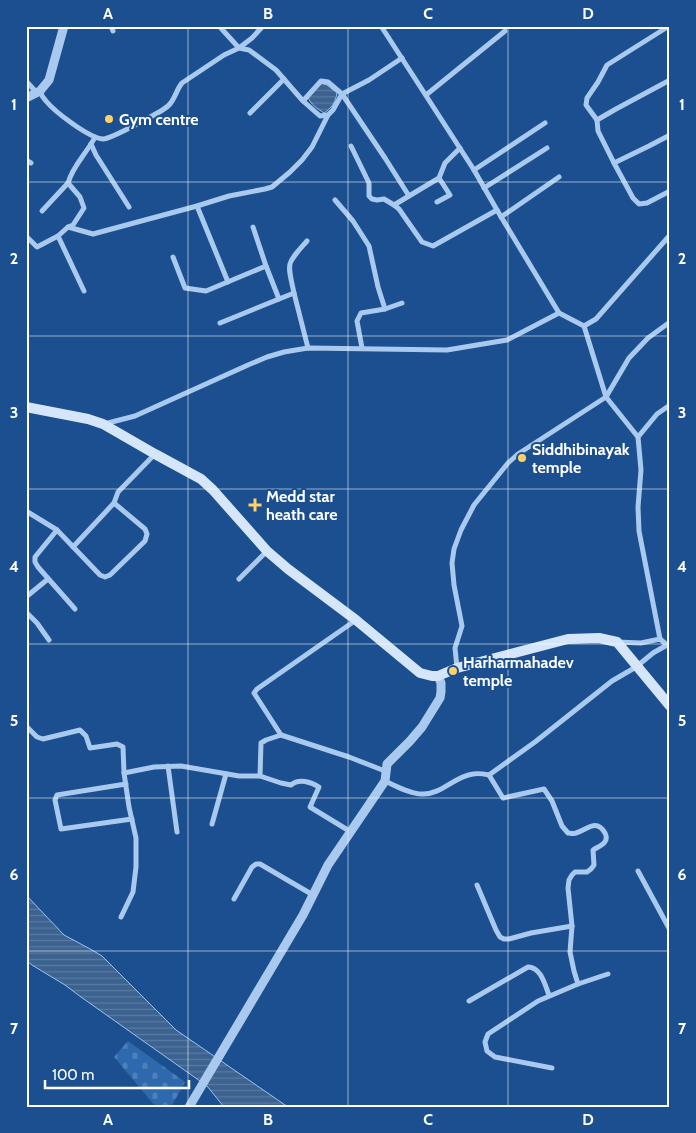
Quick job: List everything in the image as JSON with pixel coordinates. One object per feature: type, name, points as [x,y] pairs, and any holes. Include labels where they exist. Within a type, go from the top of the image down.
[{"type":"main road","points":[[26,407],[104,424],[202,479],[268,552],[356,620],[420,673],[438,676],[457,668],[568,639],[599,638],[616,642],[670,706]]},
{"type":"street","points":[[26,98],[38,92],[49,80],[64,26]]},
{"type":"street","points":[[219,26],[239,48],[249,50],[276,70],[303,101],[320,116],[328,116]]},
{"type":"street","points":[[26,81],[45,101],[68,120],[95,137],[105,139],[152,117],[168,107],[178,88],[188,79],[239,48],[263,26]]},
{"type":"street","points":[[381,26],[474,170],[559,313],[584,326],[606,397],[638,437],[641,470],[638,507],[640,531],[660,639]]},
{"type":"street","points":[[669,26],[607,65],[587,98],[586,105],[597,120],[598,130],[633,198],[639,204],[647,203],[670,191]]},
{"type":"street","points":[[426,95],[505,31]]},
{"type":"street","points":[[68,227],[93,234],[229,196],[265,190],[272,187],[302,160],[312,147],[342,94],[369,80],[402,58]]},
{"type":"street","points":[[250,113],[284,79]]},
{"type":"street","points":[[303,101],[321,80],[328,82],[342,94],[386,158],[409,196]]},
{"type":"street","points":[[597,120],[670,80]]},
{"type":"street","points":[[474,170],[545,123]]},
{"type":"street","points":[[614,163],[670,135]]},
{"type":"street","points":[[42,211],[68,183],[75,166],[95,137]]},
{"type":"street","points":[[91,144],[129,207]]},
{"type":"street","points":[[351,146],[369,183],[369,196],[372,199],[384,199],[399,209],[422,242],[434,246],[497,210]]},
{"type":"street","points":[[394,205],[439,178],[445,163],[460,148]]},
{"type":"street","points":[[484,188],[547,148]]},
{"type":"street","points":[[501,217],[559,177]]},
{"type":"street","points":[[438,202],[450,195],[439,178]]},
{"type":"street","points":[[26,236],[38,246],[58,236],[73,225],[84,208],[80,197],[68,183]]},
{"type":"street","points":[[335,200],[369,246],[385,309]]},
{"type":"street","points":[[197,206],[228,282]]},
{"type":"street","points":[[254,227],[279,299]]},
{"type":"street","points":[[584,326],[596,319],[670,235]]},
{"type":"street","points":[[58,236],[84,291]]},
{"type":"street","points":[[307,241],[289,262],[289,271],[308,348]]},
{"type":"street","points":[[173,257],[184,288],[206,291],[266,266]]},
{"type":"street","points":[[220,323],[294,293]]},
{"type":"street","points":[[362,348],[357,321],[361,313],[402,304]]},
{"type":"street","points":[[104,424],[135,416],[266,357],[284,352],[308,348],[447,350],[506,340],[559,313]]},
{"type":"street","points":[[457,668],[455,648],[462,626],[452,563],[454,549],[461,530],[474,505],[508,463],[518,454],[606,397],[629,358],[648,338],[670,322]]},
{"type":"street","points":[[638,437],[657,414],[670,405]]},
{"type":"street","points":[[73,547],[114,503],[118,492],[155,454]]},
{"type":"street","points":[[26,511],[57,530],[100,575],[105,577],[110,576],[145,541],[147,534],[145,529],[114,503]]},
{"type":"street","points":[[57,530],[35,557],[35,562],[75,609]]},
{"type":"street","points":[[238,579],[268,552]]},
{"type":"street","points":[[26,597],[48,579]]},
{"type":"street","points":[[26,612],[37,623],[49,640]]},
{"type":"street","points":[[356,620],[257,689],[254,693],[281,734],[386,771]]},
{"type":"street","points":[[385,781],[421,794],[432,793],[467,775],[476,773],[489,775],[535,742],[612,681],[668,644],[660,639],[642,643],[616,642]]},
{"type":"street","points":[[190,1105],[303,915],[328,865],[385,781],[387,764],[422,727],[440,698],[441,683],[438,676]]},
{"type":"street","points":[[26,726],[43,739],[80,730],[86,736],[90,748],[117,744],[123,747],[124,773],[136,838],[136,867],[133,892],[121,917]]},
{"type":"street","points":[[260,776],[261,743],[281,734]]},
{"type":"street","points":[[168,766],[177,832]]},
{"type":"street","points":[[124,773],[154,767],[181,766],[240,776],[260,776],[292,785],[294,782],[302,781],[319,787],[310,807],[350,832]]},
{"type":"street","points":[[212,824],[226,774]]},
{"type":"street","points":[[489,775],[503,798],[544,789],[552,801],[562,826],[568,833],[575,834],[594,825],[599,826],[604,831],[606,842],[593,850],[594,865],[587,872],[576,872],[569,880],[568,888],[572,926],[570,952],[578,984]]},
{"type":"street","points":[[126,784],[57,795],[55,800],[61,829],[132,819]]},
{"type":"street","points":[[234,899],[252,867],[256,864],[260,864],[313,895]]},
{"type":"street","points":[[638,871],[670,930]]},
{"type":"street","points":[[477,885],[496,930],[500,937],[504,939],[572,926]]},
{"type":"street","points":[[469,1001],[528,966],[538,971],[549,996]]},
{"type":"street","points":[[552,1068],[495,1057],[487,1051],[485,1042],[488,1034],[538,1001],[608,974]]},
{"type":"green space","points":[[128,1041],[185,1082],[171,1107],[156,1107],[114,1057]]},
{"type":"shaded area","points":[[321,83],[337,93],[333,104],[324,113],[312,104],[308,97]]},
{"type":"shaded area","points":[[26,895],[64,935],[102,956],[176,1030],[288,1107],[224,1107],[207,1086],[65,985],[32,965],[26,960]]},
{"type":"place","name":"Gym centre","points":[[109,119]]},
{"type":"place","name":"Siddhibinayak temple","points":[[522,458]]},
{"type":"place","name":"Medd star heath care","points":[[255,505]]},
{"type":"place","name":"Harharmahadev temple","points":[[453,671]]}]
